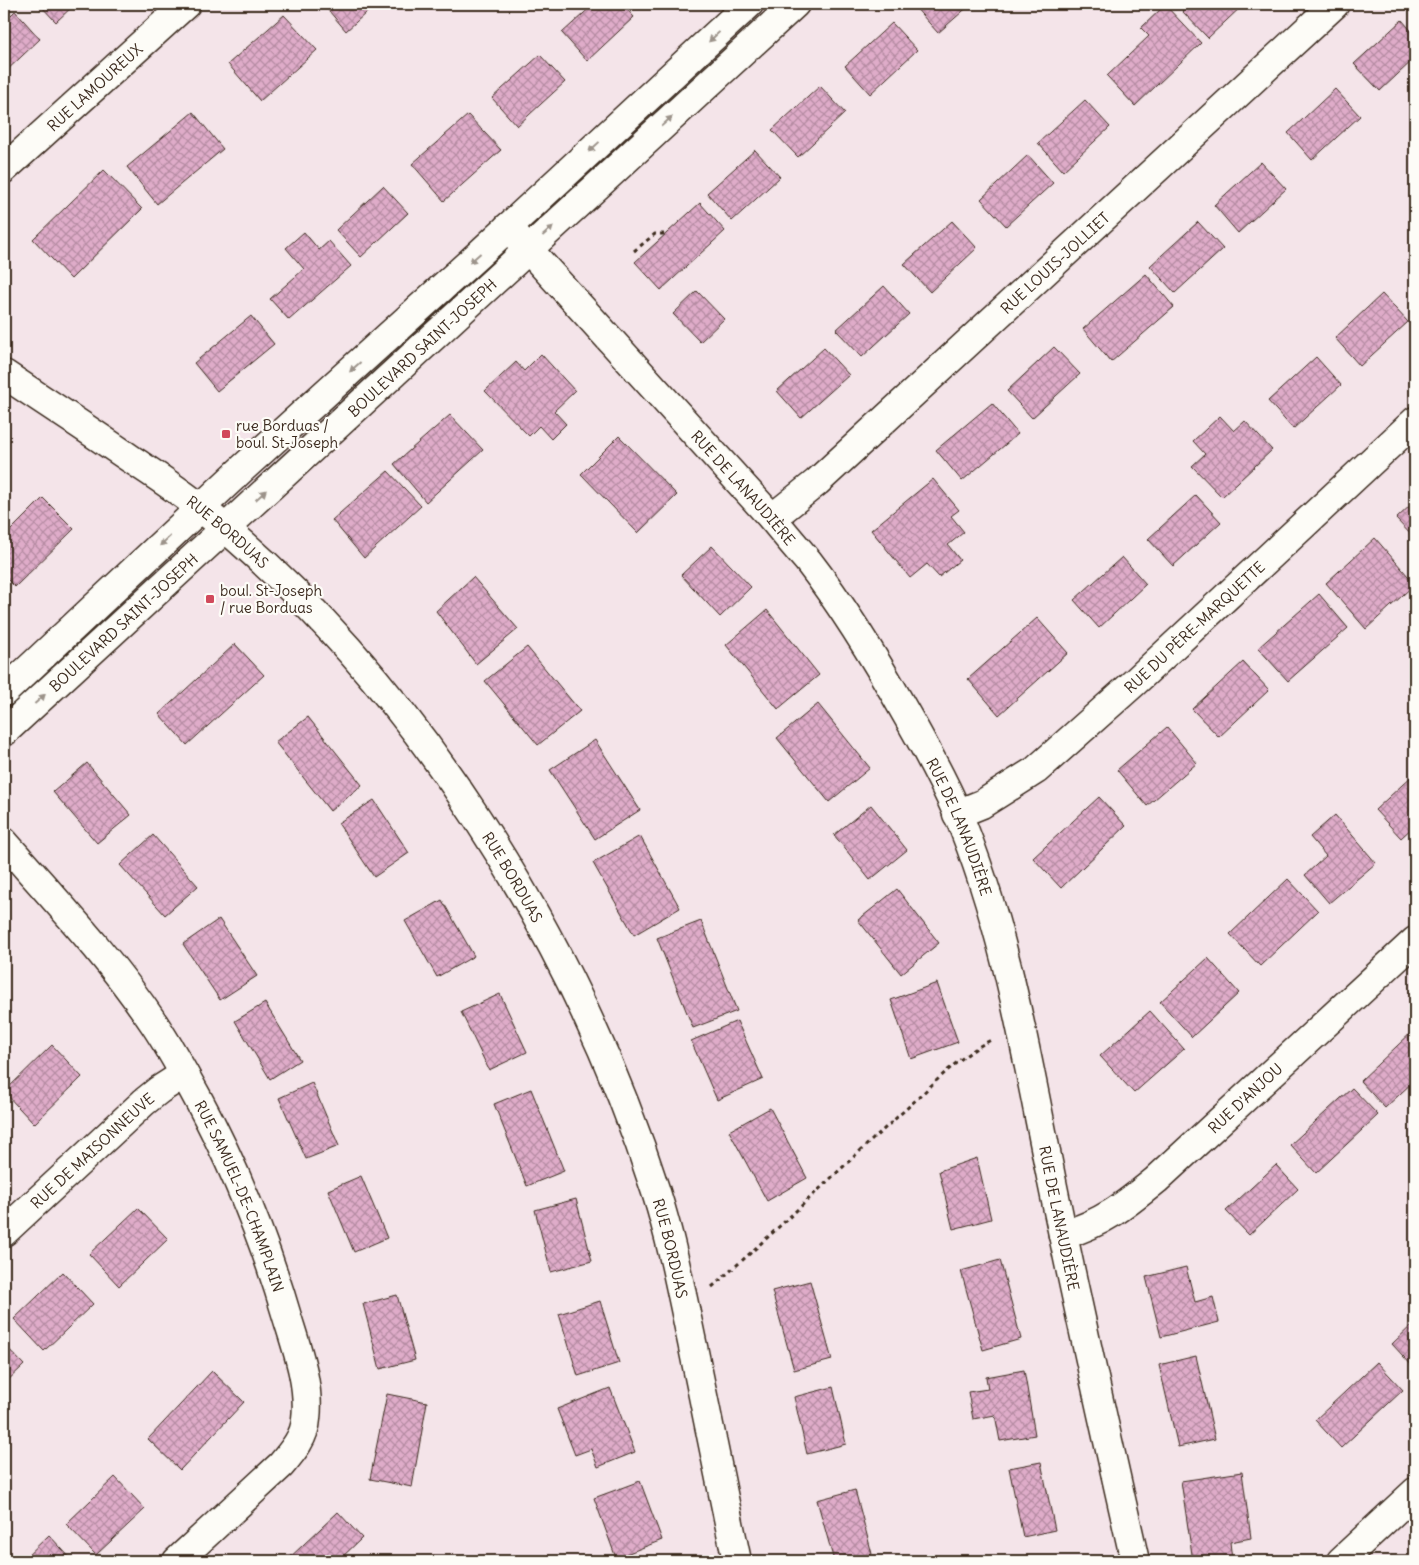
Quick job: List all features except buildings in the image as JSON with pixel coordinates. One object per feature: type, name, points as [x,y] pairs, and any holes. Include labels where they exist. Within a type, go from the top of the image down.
[{"type":"street","name":"RUE LAMOUREUX","points":[[4,169],[186,4]]},
{"type":"street","name":"BOULEVARD SAINT-JOSEPH","points":[[4,692],[201,507],[749,4]]},
{"type":"street","name":"BOULEVARD SAINT-JOSEPH","points":[[4,732],[795,4]]},
{"type":"street","name":"RUE LOUIS-JOLLIET","points":[[772,518],[817,482],[1335,4]]},
{"type":"street","name":"RUE DE LANAUDIÈRE","points":[[508,227],[772,518],[808,561],[880,667],[927,751],[958,814],[990,907],[1006,962],[1134,1561]]},
{"type":"street","name":"RUE BORDUAS","points":[[4,374],[201,507],[282,580],[333,632],[402,714],[449,777],[493,843],[536,916],[614,1078],[657,1195],[674,1258],[737,1561]]},
{"type":"street","name":"RUE DU PÈRE-MARQUETTE","points":[[958,814],[982,804],[1036,770],[1135,682],[1415,421]]},
{"type":"street","name":"RUE SAMUEL-DE-CHAMPLAIN","points":[[4,842],[107,959],[155,1026],[184,1074],[235,1172],[266,1250],[296,1346],[307,1404],[306,1422],[301,1438],[292,1452],[266,1479],[177,1561]]},
{"type":"street","name":"RUE D'ANJOU","points":[[1063,1235],[1099,1222],[1120,1209],[1156,1180],[1415,941]]},
{"type":"street","name":"RUE DE MAISONNEUVE","points":[[4,1232],[144,1102],[184,1074]]},
{"type":"street","points":[[1340,1561],[1415,1492]]},
{"type":"path","points":[[634,251],[655,234],[666,234]]},
{"type":"path","points":[[706,1292],[755,1250],[886,1126],[964,1056],[998,1036]]},
{"type":"place","name":"rue Borduas / boul. St-Joseph","points":[[226,434]]},
{"type":"place","name":"boul. St-Joseph / rue Borduas","points":[[210,599]]}]
